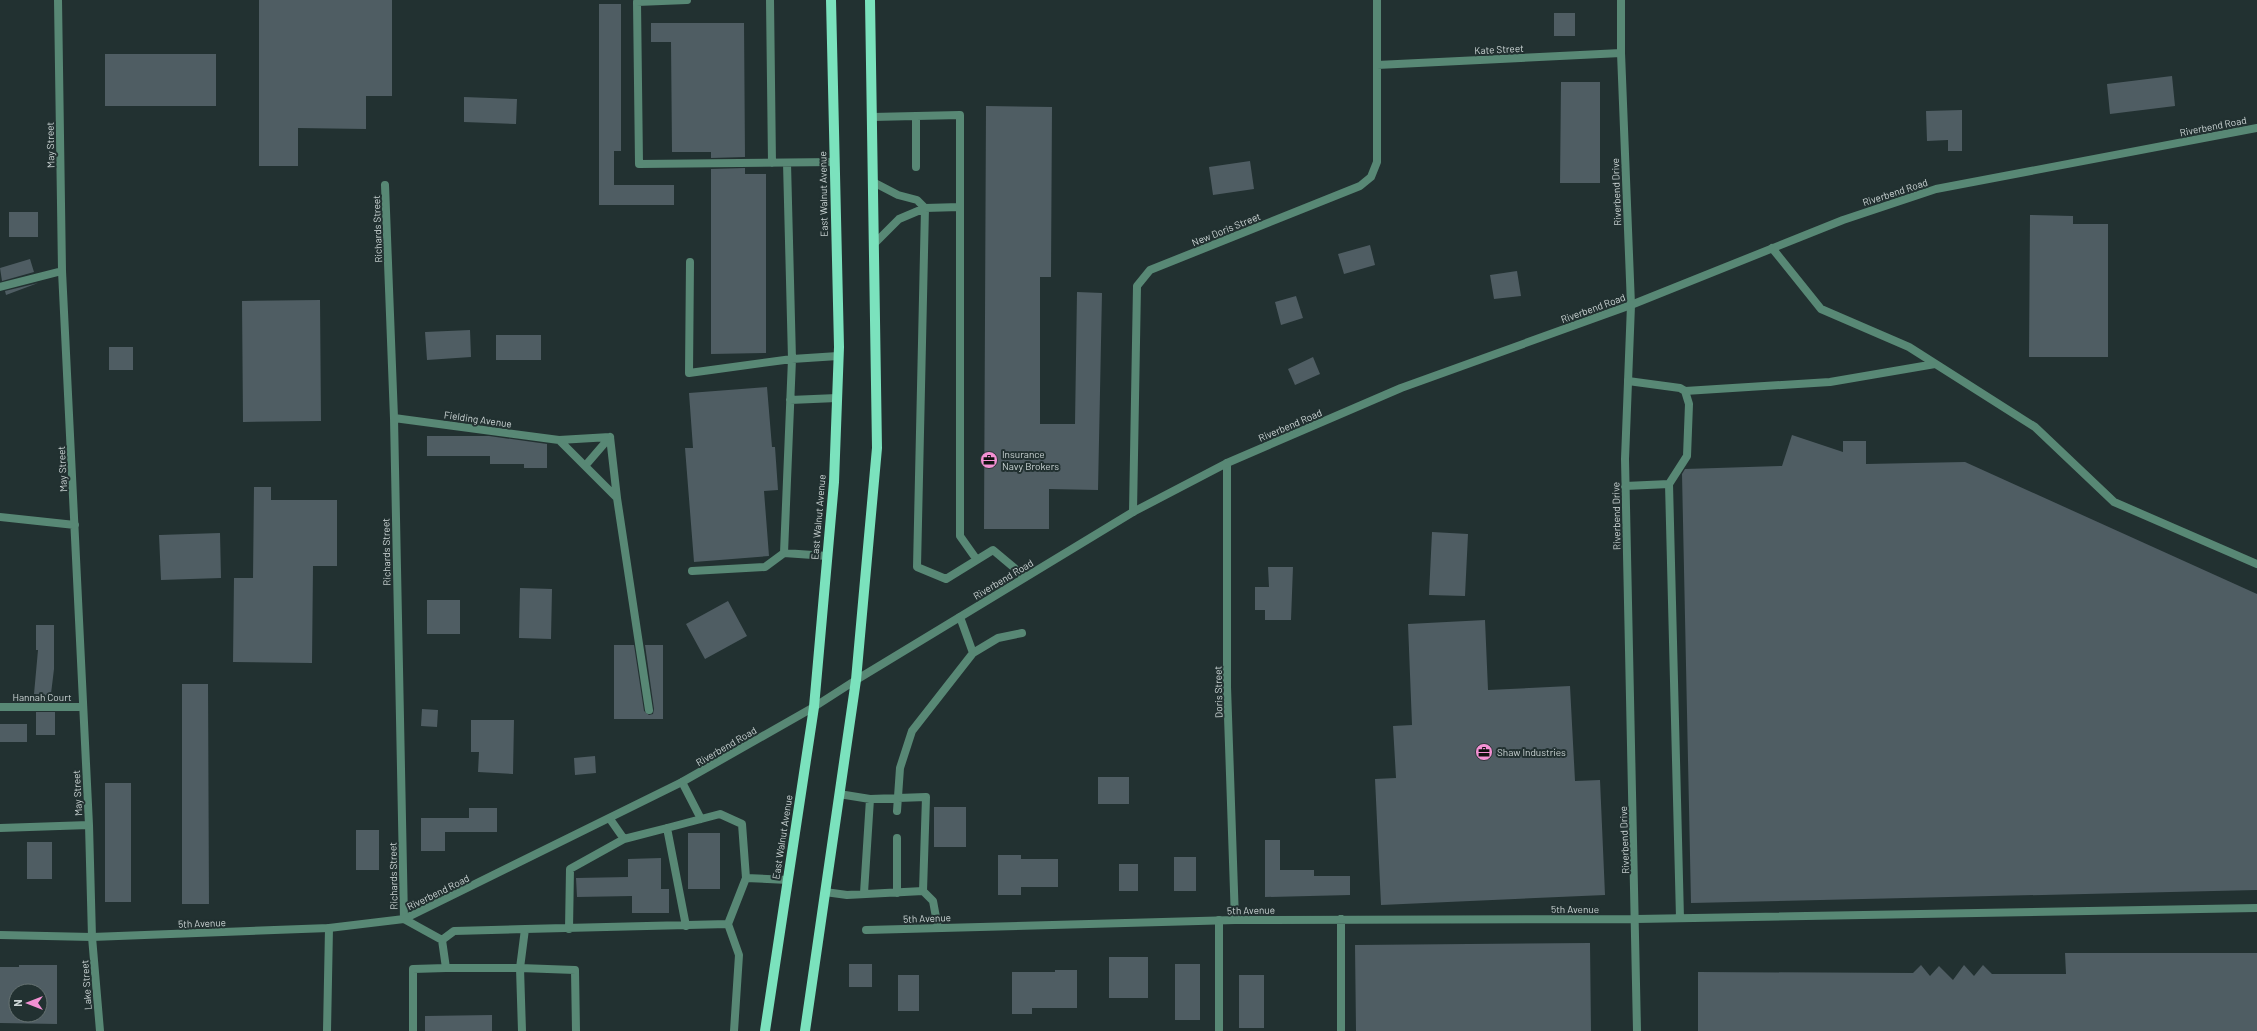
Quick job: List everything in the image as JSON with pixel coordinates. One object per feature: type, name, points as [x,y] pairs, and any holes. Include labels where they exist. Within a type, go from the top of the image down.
[{"type":"main road","name":"East Walnut Avenue","points":[[765,1031],[814,708],[834,482],[838,356],[831,0]]},
{"type":"main road","points":[[805,1031],[856,680],[877,448],[875,243],[870,0]]},
{"type":"street","name":"May Street","points":[[58,0],[62,271],[89,824],[92,937]]},
{"type":"street","points":[[687,0],[637,2],[639,164],[835,162]]},
{"type":"street","points":[[770,0],[772,163]]},
{"type":"street","name":"New Doris Street","points":[[1133,512],[1137,286],[1150,270],[1360,186],[1371,177],[1377,162],[1377,0]]},
{"type":"street","name":"Riverbend Drive","points":[[1621,0],[1621,53],[1631,305],[1625,486],[1636,919],[1637,1031]]},
{"type":"street","name":"Kate Street","points":[[1377,65],[1621,53]]},
{"type":"street","points":[[872,117],[960,115],[960,536],[976,560]]},
{"type":"street","points":[[916,116],[916,167]]},
{"type":"street","name":"Riverbend Road","points":[[404,919],[682,782],[814,708],[856,680],[1133,512],[1226,463],[1401,388],[1631,305],[1843,220],[1936,189],[2257,128]]},
{"type":"street","points":[[784,553],[792,359],[788,163]]},
{"type":"street","points":[[873,182],[898,195],[917,200],[925,208],[917,567],[946,579],[992,550],[1025,577]]},
{"type":"street","name":"Richards Street","points":[[385,185],[394,418],[404,919]]},
{"type":"street","points":[[875,243],[899,219],[925,208],[960,206]]},
{"type":"street","points":[[1772,248],[1821,309],[1909,348],[2035,426],[2114,502],[2257,564]]},
{"type":"street","points":[[690,262],[689,373],[792,359],[838,356]]},
{"type":"street","points":[[0,287],[62,271]]},
{"type":"street","points":[[1628,381],[1680,388],[1685,391],[1830,382],[1935,364]]},
{"type":"street","points":[[1680,918],[1669,484],[1687,456],[1689,404],[1685,391]]},
{"type":"street","points":[[790,400],[837,398]]},
{"type":"street","name":"Fielding Avenue","points":[[394,418],[559,440],[610,437]]},
{"type":"street","points":[[585,466],[610,437]]},
{"type":"street","points":[[610,437],[617,498],[649,710]]},
{"type":"street","points":[[559,440],[617,498]]},
{"type":"street","name":"Doris Street","points":[[1226,463],[1227,687],[1236,920]]},
{"type":"street","points":[[1625,486],[1669,484]]},
{"type":"street","points":[[0,517],[75,525]]},
{"type":"street","points":[[692,571],[765,567],[784,553],[827,556]]},
{"type":"street","points":[[960,617],[973,653]]},
{"type":"street","points":[[897,811],[900,768],[912,731],[973,653],[998,638],[1022,633]]},
{"type":"street","name":"Hannah Court","points":[[0,707],[83,708]]},
{"type":"street","points":[[682,782],[701,819]]},
{"type":"street","points":[[839,794],[870,799],[926,797],[923,891],[933,901],[938,928]]},
{"type":"street","points":[[864,893],[870,799]]},
{"type":"street","points":[[569,929],[570,869],[624,839],[720,814],[742,824],[746,878],[728,924],[739,955],[734,1031]]},
{"type":"street","points":[[610,818],[624,839]]},
{"type":"street","points":[[0,828],[89,824]]},
{"type":"street","points":[[667,828],[686,926]]},
{"type":"street","points":[[897,838],[897,893]]},
{"type":"street","points":[[746,878],[788,880]]},
{"type":"street","points":[[825,892],[847,896],[864,893],[923,891]]},
{"type":"street","name":"5th Avenue","points":[[866,930],[1219,920],[1636,919],[2257,908]]},
{"type":"street","points":[[404,919],[442,940]]},
{"type":"street","name":"5th Avenue","points":[[0,935],[92,937],[328,928],[404,919]]},
{"type":"street","points":[[1341,919],[1341,1031]]},
{"type":"street","points":[[1219,920],[1219,1030]]},
{"type":"street","points":[[442,940],[454,931],[728,924]]},
{"type":"street","points":[[327,1031],[328,928]]},
{"type":"street","points":[[522,1031],[520,968],[525,929]]},
{"type":"street","name":"Lake Street","points":[[92,937],[100,1031]]},
{"type":"street","points":[[442,940],[446,968]]},
{"type":"street","points":[[413,1031],[413,969],[520,968],[575,970],[576,1031]]},
{"type":"building","points":[[259,0],[392,0],[392,96],[366,96],[366,129],[298,128],[298,166],[259,166]]},
{"type":"building","points":[[599,4],[621,4],[621,151],[614,151],[614,185],[674,185],[674,205],[599,205]]},
{"type":"building","points":[[1554,13],[1575,13],[1575,36],[1554,36]]},
{"type":"building","points":[[651,23],[744,23],[745,157],[711,158],[711,152],[672,152],[671,42],[651,42]]},
{"type":"building","points":[[105,54],[216,54],[216,106],[105,106]]},
{"type":"building","points":[[2172,76],[2175,106],[2110,114],[2107,84]]},
{"type":"building","points":[[1561,82],[1600,82],[1600,183],[1560,183]]},
{"type":"building","points":[[464,97],[517,99],[516,124],[464,122]]},
{"type":"building","points":[[986,106],[1052,107],[1051,277],[1040,277],[1040,424],[1075,424],[1077,292],[1102,293],[1098,490],[1049,489],[1049,529],[984,529]]},
{"type":"building","points":[[1962,110],[1962,151],[1948,151],[1948,140],[1927,141],[1926,111]]},
{"type":"building","points":[[1250,161],[1254,189],[1213,195],[1209,167]]},
{"type":"building","points":[[745,168],[745,174],[766,174],[766,353],[711,354],[711,169]]},
{"type":"building","points":[[9,212],[38,212],[38,237],[9,237]]},
{"type":"building","points":[[2030,215],[2073,216],[2073,224],[2108,224],[2108,357],[2029,357]]},
{"type":"building","points":[[1370,245],[1375,265],[1344,274],[1338,254]]},
{"type":"building","points":[[30,259],[34,272],[2,281],[0,268]]},
{"type":"building","points":[[1517,271],[1521,296],[1494,299],[1490,275]]},
{"type":"building","points":[[38,283],[6,295],[5,291]]},
{"type":"building","points":[[1296,296],[1303,318],[1281,325],[1275,302]]},
{"type":"building","points":[[320,300],[321,421],[243,422],[242,301]]},
{"type":"building","points":[[470,330],[471,357],[427,360],[425,332]]},
{"type":"building","points":[[496,335],[541,335],[541,360],[496,360]]},
{"type":"building","points":[[109,347],[133,347],[133,370],[109,370]]},
{"type":"building","points":[[1313,357],[1320,374],[1295,385],[1288,369]]},
{"type":"building","points":[[767,387],[772,447],[775,447],[778,490],[764,491],[769,556],[694,562],[685,448],[693,448],[689,393]]},
{"type":"building","points":[[1792,435],[1843,452],[1843,441],[1866,441],[1866,464],[1965,462],[2257,594],[2257,890],[1691,903],[1682,474],[1685,469],[1782,466]]},
{"type":"building","points":[[427,436],[489,436],[547,444],[547,468],[524,468],[524,464],[490,464],[490,456],[427,456]]},
{"type":"building","points":[[254,487],[271,487],[271,500],[337,500],[337,566],[313,566],[312,663],[233,662],[234,578],[253,578]]},
{"type":"building","points":[[1432,532],[1468,534],[1465,596],[1429,595]]},
{"type":"building","points":[[220,533],[221,578],[161,580],[159,535]]},
{"type":"building","points":[[1268,567],[1293,567],[1291,620],[1265,620],[1265,610],[1255,610],[1255,587],[1269,587]]},
{"type":"building","points":[[520,588],[552,589],[551,639],[519,638]]},
{"type":"building","points":[[427,600],[460,600],[460,634],[427,634]]},
{"type":"building","points":[[728,601],[747,636],[705,659],[686,624]]},
{"type":"building","name":"Shaw Industries","points":[[1485,620],[1488,690],[1570,686],[1575,781],[1600,780],[1605,895],[1381,905],[1375,779],[1396,778],[1393,726],[1412,725],[1408,624]]},
{"type":"building","points":[[36,625],[54,625],[54,669],[50,702],[36,702],[36,694],[34,694],[38,650],[36,650]]},
{"type":"building","points":[[614,645],[634,645],[644,711],[649,715],[653,714],[654,709],[645,645],[663,645],[663,719],[614,719]]},
{"type":"building","points":[[182,684],[208,684],[209,904],[182,904]]},
{"type":"building","points":[[422,709],[438,710],[437,727],[421,726]]},
{"type":"building","points":[[36,712],[55,712],[55,735],[36,735]]},
{"type":"building","points":[[471,720],[514,720],[513,774],[478,772],[479,752],[471,752]]},
{"type":"building","points":[[0,724],[27,724],[27,742],[0,742]]},
{"type":"building","points":[[595,756],[596,773],[575,775],[574,758]]},
{"type":"building","points":[[1098,777],[1129,777],[1129,804],[1098,804]]},
{"type":"building","points":[[105,783],[131,783],[131,902],[105,902]]},
{"type":"building","points":[[934,807],[966,807],[966,847],[934,847]]},
{"type":"building","points":[[469,808],[497,808],[497,832],[445,832],[445,851],[421,851],[421,818],[469,818]]},
{"type":"building","points":[[356,830],[379,830],[379,870],[356,870]]},
{"type":"building","points":[[688,833],[720,833],[720,889],[688,889]]},
{"type":"building","points":[[1265,840],[1280,840],[1280,870],[1314,870],[1314,876],[1350,876],[1350,895],[1265,897]]},
{"type":"building","points":[[27,842],[52,842],[52,879],[27,879]]},
{"type":"building","points":[[998,855],[1021,855],[1021,859],[1058,859],[1058,887],[1021,887],[1021,895],[998,895]]},
{"type":"building","points":[[1174,857],[1196,857],[1196,891],[1174,891]]},
{"type":"building","points":[[661,858],[661,889],[669,889],[669,913],[632,913],[632,896],[577,897],[576,878],[628,877],[628,859]]},
{"type":"building","points":[[1119,864],[1138,864],[1138,891],[1119,891]]},
{"type":"building","points":[[1590,943],[1591,1031],[1356,1031],[1355,945]]},
{"type":"building","points":[[2065,953],[2257,953],[2257,1031],[1698,1031],[1698,972],[1913,973],[1921,965],[1930,976],[1939,966],[1953,980],[1964,965],[1974,976],[1983,965],[1992,974],[2066,974]]},
{"type":"building","points":[[1109,957],[1148,957],[1148,998],[1109,998]]},
{"type":"building","points":[[849,964],[872,964],[872,987],[849,987]]},
{"type":"building","points":[[1175,964],[1200,964],[1200,1020],[1175,1020]]},
{"type":"building","points":[[19,965],[57,965],[57,1024],[0,1023],[0,967],[19,967]]},
{"type":"building","points":[[1055,970],[1077,970],[1077,1008],[1032,1008],[1032,1014],[1012,1014],[1012,972],[1055,972]]},
{"type":"building","points":[[898,975],[919,975],[919,1011],[898,1011]]},
{"type":"building","points":[[1239,975],[1264,975],[1264,1028],[1239,1028]]},
{"type":"building","points":[[492,1015],[492,1031],[425,1031],[425,1016]]},
{"type":"place","name":"Insurance Navy Brokers","points":[[989,460]]},
{"type":"place","name":"Shaw Industries","points":[[1484,752]]}]
